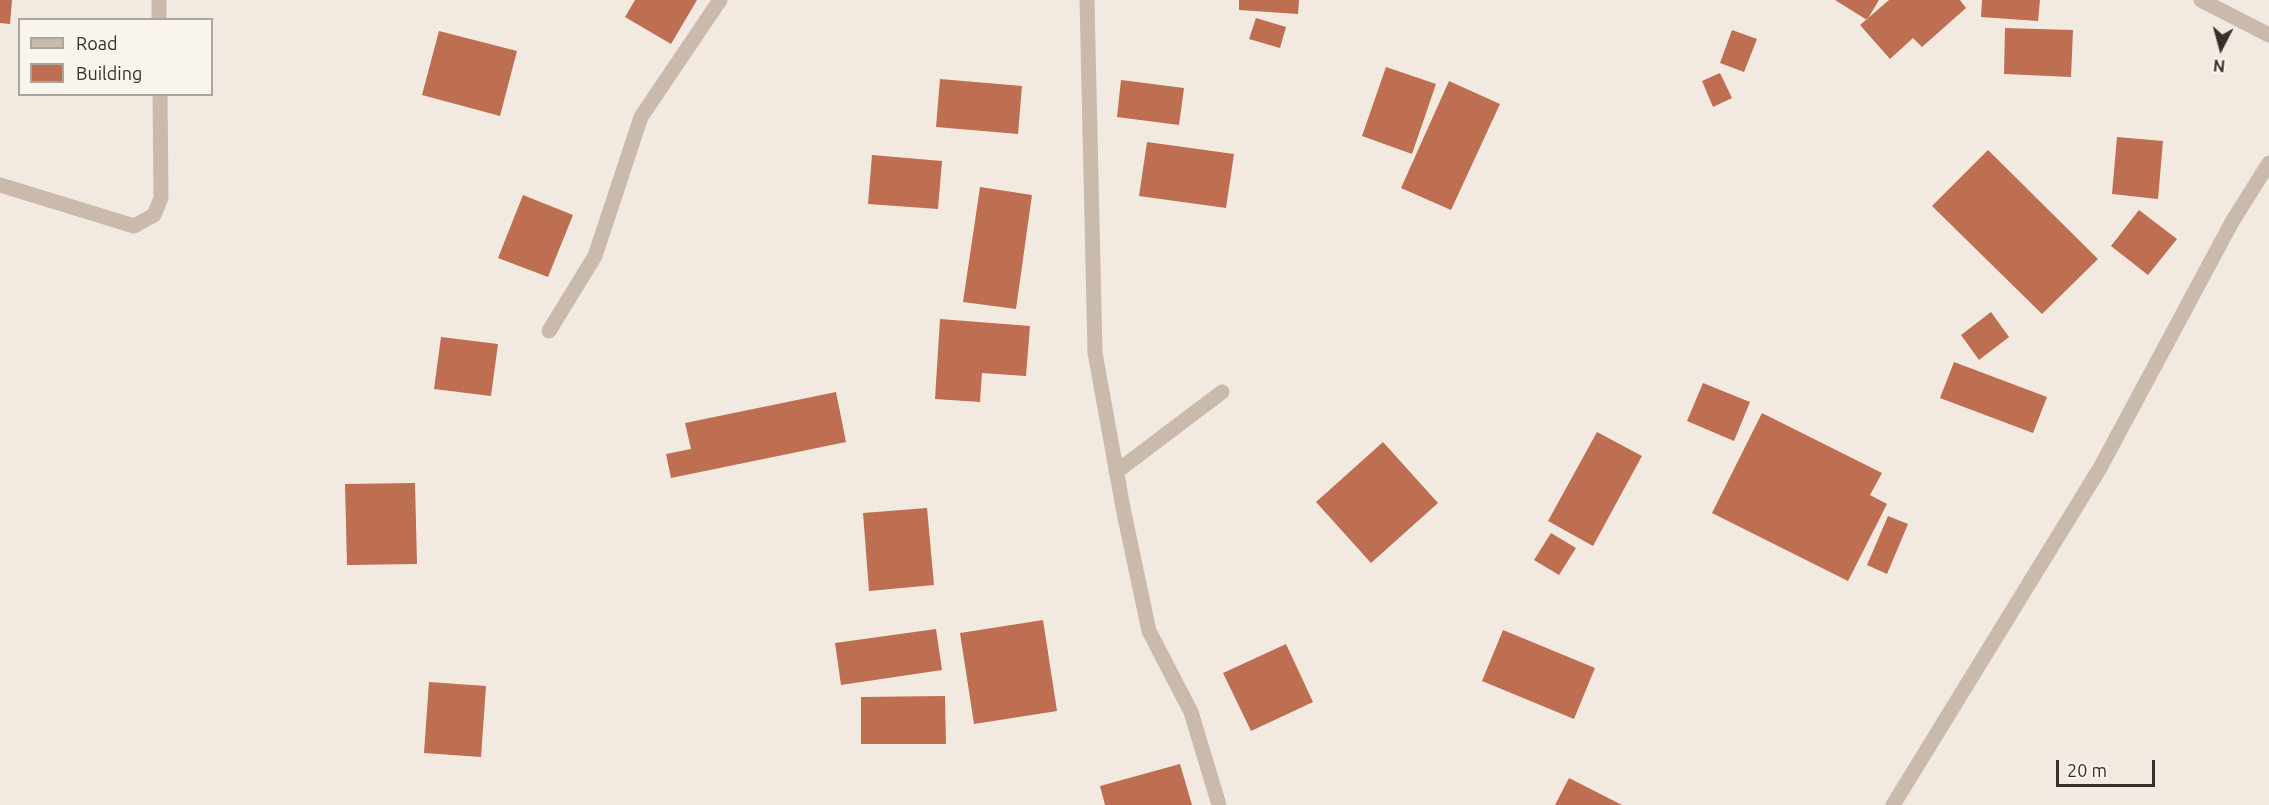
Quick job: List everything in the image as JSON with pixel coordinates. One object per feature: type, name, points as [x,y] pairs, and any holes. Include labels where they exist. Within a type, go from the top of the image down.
[{"type":"street","points":[[159,0],[159,18]]},
{"type":"street","points":[[549,331],[595,256],[641,117],[720,0]]},
{"type":"street","points":[[1087,0],[1095,353],[1116,472],[1149,631],[1191,712],[1219,805]]},
{"type":"street","points":[[2201,0],[2269,35]]},
{"type":"street","points":[[0,186],[134,226],[154,215],[161,198],[160,96]]},
{"type":"street","points":[[1893,805],[2100,468],[2232,222],[2269,163]]},
{"type":"street","points":[[1116,472],[1222,392]]},
{"type":"building","points":[[0,0],[12,0],[10,24],[0,23]]},
{"type":"building","points":[[635,0],[697,0],[671,44],[625,17]]},
{"type":"building","points":[[1239,0],[1299,0],[1298,14],[1239,10]]},
{"type":"building","points":[[1835,0],[1879,0],[1867,20]]},
{"type":"building","points":[[1889,0],[1960,0],[1966,8],[1922,47],[1913,38],[1890,59],[1860,25]]},
{"type":"building","points":[[1982,0],[2040,0],[2038,21],[1981,17]]},
{"type":"building","points":[[1256,18],[1286,27],[1280,48],[1249,39]]},
{"type":"building","points":[[2005,28],[2073,30],[2071,77],[2004,74]]},
{"type":"building","points":[[1732,30],[1757,39],[1744,72],[1720,63]]},
{"type":"building","points":[[439,31],[517,51],[500,116],[422,95]]},
{"type":"building","points":[[1386,67],[1436,84],[1412,154],[1362,136]]},
{"type":"building","points":[[1720,73],[1732,98],[1713,107],[1702,81]]},
{"type":"building","points":[[940,79],[1022,86],[1018,134],[936,127]]},
{"type":"building","points":[[1121,80],[1184,88],[1179,125],[1117,117]]},
{"type":"building","points":[[1449,81],[1500,104],[1451,210],[1401,188]]},
{"type":"building","points":[[2117,137],[2163,141],[2158,199],[2112,194]]},
{"type":"building","points":[[1147,142],[1234,154],[1226,208],[1139,196]]},
{"type":"building","points":[[1988,150],[2098,259],[2042,314],[1932,206]]},
{"type":"building","points":[[872,155],[942,161],[938,209],[868,204]]},
{"type":"building","points":[[980,187],[1032,195],[1016,309],[963,302]]},
{"type":"building","points":[[523,195],[573,215],[548,277],[498,258]]},
{"type":"building","points":[[2139,210],[2177,239],[2148,275],[2111,246]]},
{"type":"building","points":[[1991,312],[2009,337],[1979,360],[1961,335]]},
{"type":"building","points":[[940,319],[1030,326],[1026,376],[982,373],[980,402],[935,399]]},
{"type":"building","points":[[441,337],[498,344],[491,396],[434,389]]},
{"type":"building","points":[[1954,362],[2047,397],[2033,433],[1940,398]]},
{"type":"building","points":[[1703,383],[1750,402],[1734,441],[1687,421]]},
{"type":"building","points":[[836,392],[846,442],[671,478],[666,454],[691,449],[685,423]]},
{"type":"building","points":[[1762,413],[1882,473],[1870,495],[1887,504],[1848,581],[1712,513]]},
{"type":"building","points":[[1597,432],[1642,456],[1593,546],[1548,521]]},
{"type":"building","points":[[1383,442],[1438,503],[1371,563],[1316,502]]},
{"type":"building","points":[[415,483],[417,564],[347,565],[345,484]]},
{"type":"building","points":[[927,508],[934,585],[869,591],[863,513]]},
{"type":"building","points":[[1888,516],[1908,524],[1887,574],[1867,565]]},
{"type":"building","points":[[1551,533],[1576,548],[1559,575],[1534,560]]},
{"type":"building","points":[[1043,620],[1057,711],[974,724],[960,633]]},
{"type":"building","points":[[936,629],[942,670],[841,685],[835,643]]},
{"type":"building","points":[[1503,630],[1595,668],[1574,719],[1482,681]]},
{"type":"building","points":[[1286,644],[1313,702],[1251,731],[1223,673]]},
{"type":"building","points":[[429,682],[486,686],[481,757],[424,753]]},
{"type":"building","points":[[945,696],[946,744],[861,744],[861,697]]},
{"type":"building","points":[[1180,764],[1192,805],[1105,805],[1100,786]]},
{"type":"building","points":[[1569,778],[1622,805],[1555,805]]}]
